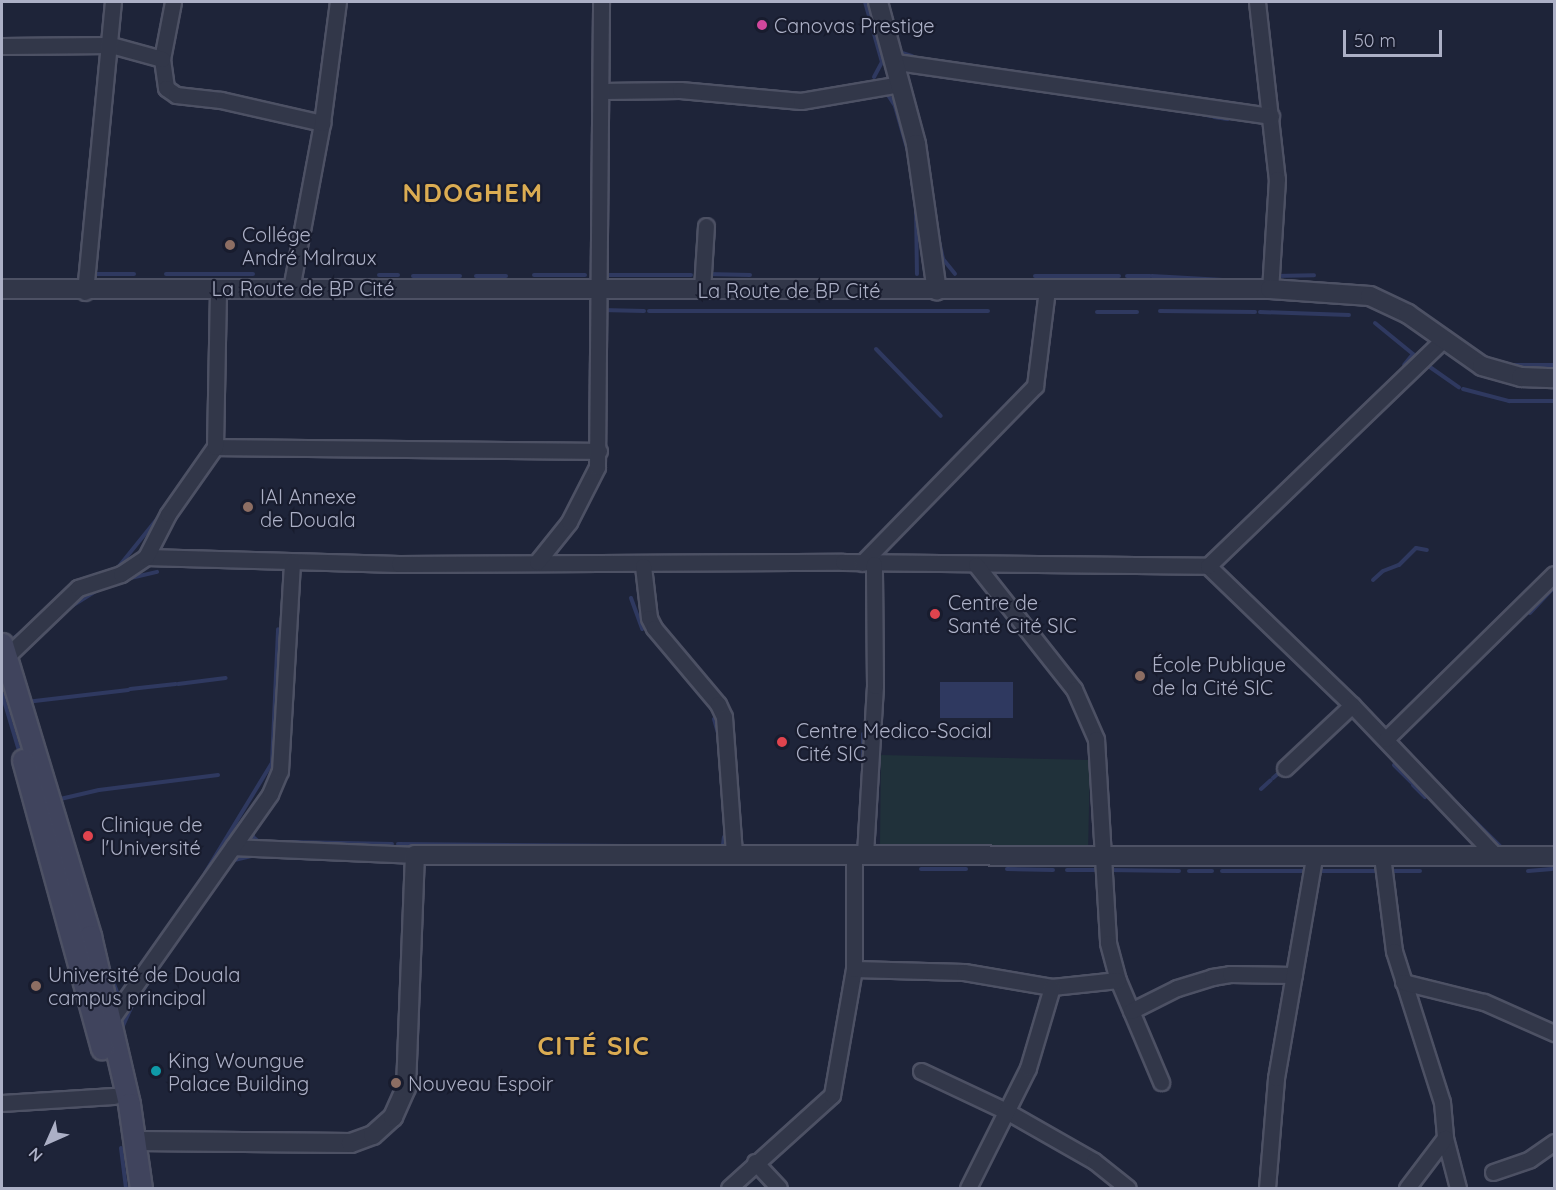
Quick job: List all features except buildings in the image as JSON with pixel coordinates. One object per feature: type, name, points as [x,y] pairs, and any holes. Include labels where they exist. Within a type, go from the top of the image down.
[{"type":"main road","points":[[4,650],[90,936],[136,1141],[141,1188]]},
{"type":"main road","points":[[2,687],[61,888],[114,1096],[127,1188]]},
{"type":"street","points":[[85,292],[111,45],[113,2]]},
{"type":"street","points":[[173,2],[162,59],[166,88],[176,95],[221,100],[322,123]]},
{"type":"street","points":[[291,289],[322,123],[338,2]]},
{"type":"street","points":[[537,562],[562,533],[586,493],[597,467],[599,451],[597,289],[602,2]]},
{"type":"street","points":[[878,2],[896,62],[916,144],[938,291]]},
{"type":"street","points":[[1257,2],[1277,179],[1270,289]]},
{"type":"street","points":[[2,46],[111,45],[162,59]]},
{"type":"street","points":[[896,62],[1271,116]]},
{"type":"street","points":[[602,91],[680,90],[801,101],[900,84]]},
{"type":"street","points":[[702,289],[706,226]]},
{"type":"street","name":"La Route de BP Cité","points":[[2,289],[85,292],[218,289],[938,291],[1270,289],[1370,296],[1408,314],[1442,341],[1482,366],[1521,377],[1554,378]]},
{"type":"street","points":[[4,650],[78,588],[121,574],[146,557],[168,514],[215,447],[218,289]]},
{"type":"street","points":[[729,1188],[754,1162],[832,1095],[854,969],[859,854],[875,686],[868,563],[1035,386],[1047,290]]},
{"type":"street","points":[[1208,566],[1442,341]]},
{"type":"street","points":[[215,447],[599,451]]},
{"type":"street","points":[[146,557],[292,562],[537,562],[643,566],[868,563],[1208,566],[1386,739],[1495,855]]},
{"type":"street","points":[[110,1021],[270,794],[280,771],[292,562]]},
{"type":"street","points":[[976,565],[1074,689],[1096,739],[1103,918],[1118,980],[1161,1082]]},
{"type":"street","points":[[643,566],[649,618],[654,628],[718,704],[724,717],[734,853]]},
{"type":"street","points":[[1386,739],[1554,574]]},
{"type":"street","points":[[1285,768],[1352,705]]},
{"type":"street","points":[[233,847],[415,855],[734,853],[1314,857],[1554,856]]},
{"type":"street","points":[[136,1141],[351,1143],[373,1135],[393,1117],[406,1088],[415,855]]},
{"type":"street","points":[[1382,856],[1389,924],[1402,982],[1442,1102],[1445,1138],[1458,1188]]},
{"type":"street","points":[[1267,1188],[1276,1078],[1314,857]]},
{"type":"street","points":[[854,969],[964,972],[1052,987],[1118,980]]},
{"type":"street","points":[[1131,1011],[1177,988],[1212,977],[1294,975]]},
{"type":"street","points":[[1402,982],[1484,1002],[1554,1033]]},
{"type":"street","points":[[968,1188],[1008,1112],[1038,1041],[1052,987]]},
{"type":"street","points":[[921,1071],[1008,1112],[1094,1161],[1128,1188]]},
{"type":"street","points":[[2,1103],[114,1096]]},
{"type":"street","points":[[1407,1188],[1445,1138]]},
{"type":"street","points":[[1493,1172],[1530,1159],[1554,1142]]},
{"type":"street","points":[[754,1162],[779,1188]]},
{"type":"shaded area","points":[[881,755],[1090,760],[1088,852],[880,846]]},
{"type":"water","points":[[940,682],[1013,682],[1013,718],[940,718]]},
{"type":"waterway","points":[[865,2],[882,62],[874,77]]},
{"type":"waterway","points":[[899,52],[912,56]]},
{"type":"waterway","points":[[886,92],[895,106],[909,155]]},
{"type":"waterway","points":[[1193,112],[1210,116]]},
{"type":"waterway","points":[[1214,117],[1228,119]]},
{"type":"waterway","points":[[916,206],[917,274]]},
{"type":"waterway","points":[[711,271],[714,226]]},
{"type":"waterway","points":[[938,237],[943,259],[955,274]]},
{"type":"waterway","points":[[90,274],[134,274]]},
{"type":"waterway","points":[[166,274],[253,274]]},
{"type":"waterway","points":[[707,274],[750,275]]},
{"type":"waterway","points":[[379,275],[398,275]]},
{"type":"waterway","points":[[534,275],[585,275]]},
{"type":"waterway","points":[[602,275],[691,275]]},
{"type":"waterway","points":[[1275,276],[1314,275]]},
{"type":"waterway","points":[[413,276],[460,276]]},
{"type":"waterway","points":[[476,276],[506,276]]},
{"type":"waterway","points":[[1035,276],[1119,276]]},
{"type":"waterway","points":[[1127,276],[1150,276]]},
{"type":"waterway","points":[[1152,276],[1241,281]]},
{"type":"waterway","points":[[602,310],[644,311]]},
{"type":"waterway","points":[[649,311],[988,311]]},
{"type":"waterway","points":[[1160,311],[1255,312]]},
{"type":"waterway","points":[[1097,312],[1137,312]]},
{"type":"waterway","points":[[1260,312],[1349,315]]},
{"type":"waterway","points":[[1375,323],[1413,354],[1404,365]]},
{"type":"waterway","points":[[876,349],[941,416]]},
{"type":"waterway","points":[[1416,377],[1427,365],[1459,387]]},
{"type":"waterway","points":[[1509,365],[1554,365]]},
{"type":"waterway","points":[[1463,389],[1509,401],[1554,401]]},
{"type":"waterway","points":[[116,570],[158,518]]},
{"type":"waterway","points":[[1373,580],[1383,571],[1399,565],[1416,548],[1427,550]]},
{"type":"waterway","points":[[122,580],[157,572]]},
{"type":"waterway","points":[[80,580],[98,575]]},
{"type":"waterway","points":[[1530,613],[1554,587]]},
{"type":"waterway","points":[[67,609],[101,588]]},
{"type":"waterway","points":[[631,598],[642,629]]},
{"type":"waterway","points":[[205,873],[272,763],[278,629]]},
{"type":"waterway","points":[[8,643],[23,631]]},
{"type":"waterway","points":[[178,684],[226,678]]},
{"type":"waterway","points":[[130,689],[176,684]]},
{"type":"waterway","points":[[26,702],[128,690]]},
{"type":"waterway","points":[[2,694],[20,754]]},
{"type":"waterway","points":[[714,719],[718,733]]},
{"type":"waterway","points":[[863,734],[863,770]]},
{"type":"waterway","points":[[1394,765],[1412,783]]},
{"type":"waterway","points":[[1273,778],[1281,771]]},
{"type":"waterway","points":[[56,800],[99,790],[218,775]]},
{"type":"waterway","points":[[1261,789],[1271,780]]},
{"type":"waterway","points":[[1413,785],[1425,797]]},
{"type":"waterway","points":[[1442,789],[1502,848]]},
{"type":"waterway","points":[[253,829],[253,837],[259,842]]},
{"type":"waterway","points":[[717,848],[723,845],[724,837]]},
{"type":"waterway","points":[[291,842],[392,844]]},
{"type":"waterway","points":[[398,844],[629,846]]},
{"type":"waterway","points":[[230,861],[252,856]]},
{"type":"waterway","points":[[921,869],[966,869]]},
{"type":"waterway","points":[[1007,869],[1053,870]]},
{"type":"waterway","points":[[1528,871],[1552,869]]},
{"type":"waterway","points":[[1067,870],[1100,870]]},
{"type":"waterway","points":[[1107,870],[1179,871]]},
{"type":"waterway","points":[[1189,871],[1212,871]]},
{"type":"waterway","points":[[1222,871],[1307,871]]},
{"type":"waterway","points":[[1315,871],[1379,871]]},
{"type":"waterway","points":[[1391,871],[1420,871]]},
{"type":"waterway","points":[[122,1028],[132,1006],[194,915]]},
{"type":"waterway","points":[[109,971],[119,997]]},
{"type":"waterway","points":[[121,1148],[126,1188]]},
{"type":"place","name":"Canovas Prestige","points":[[762,25]]},
{"type":"place","name":"Collége André Malraux","points":[[230,245]]},
{"type":"place","name":"IAI Annexe de Douala","points":[[248,507]]},
{"type":"place","name":"Centre de Santé Cité SIC","points":[[935,614]]},
{"type":"place","name":"École Publique de la Cité SIC","points":[[1140,676]]},
{"type":"place","name":"Centre Medico-Social Cité SIC","points":[[782,742]]},
{"type":"place","name":"Clinique de l'Université","points":[[88,836]]},
{"type":"place","name":"Université de Douala campus principal","points":[[36,986]]},
{"type":"place","name":"King Woungue Palace Building","points":[[156,1071]]},
{"type":"place","name":"Nouveau Espoir","points":[[396,1083]]},
{"type":"district","name":"NDOGHEM","points":[[473,193]]},
{"type":"district","name":"CITÉ SIC","points":[[594,1046]]}]
